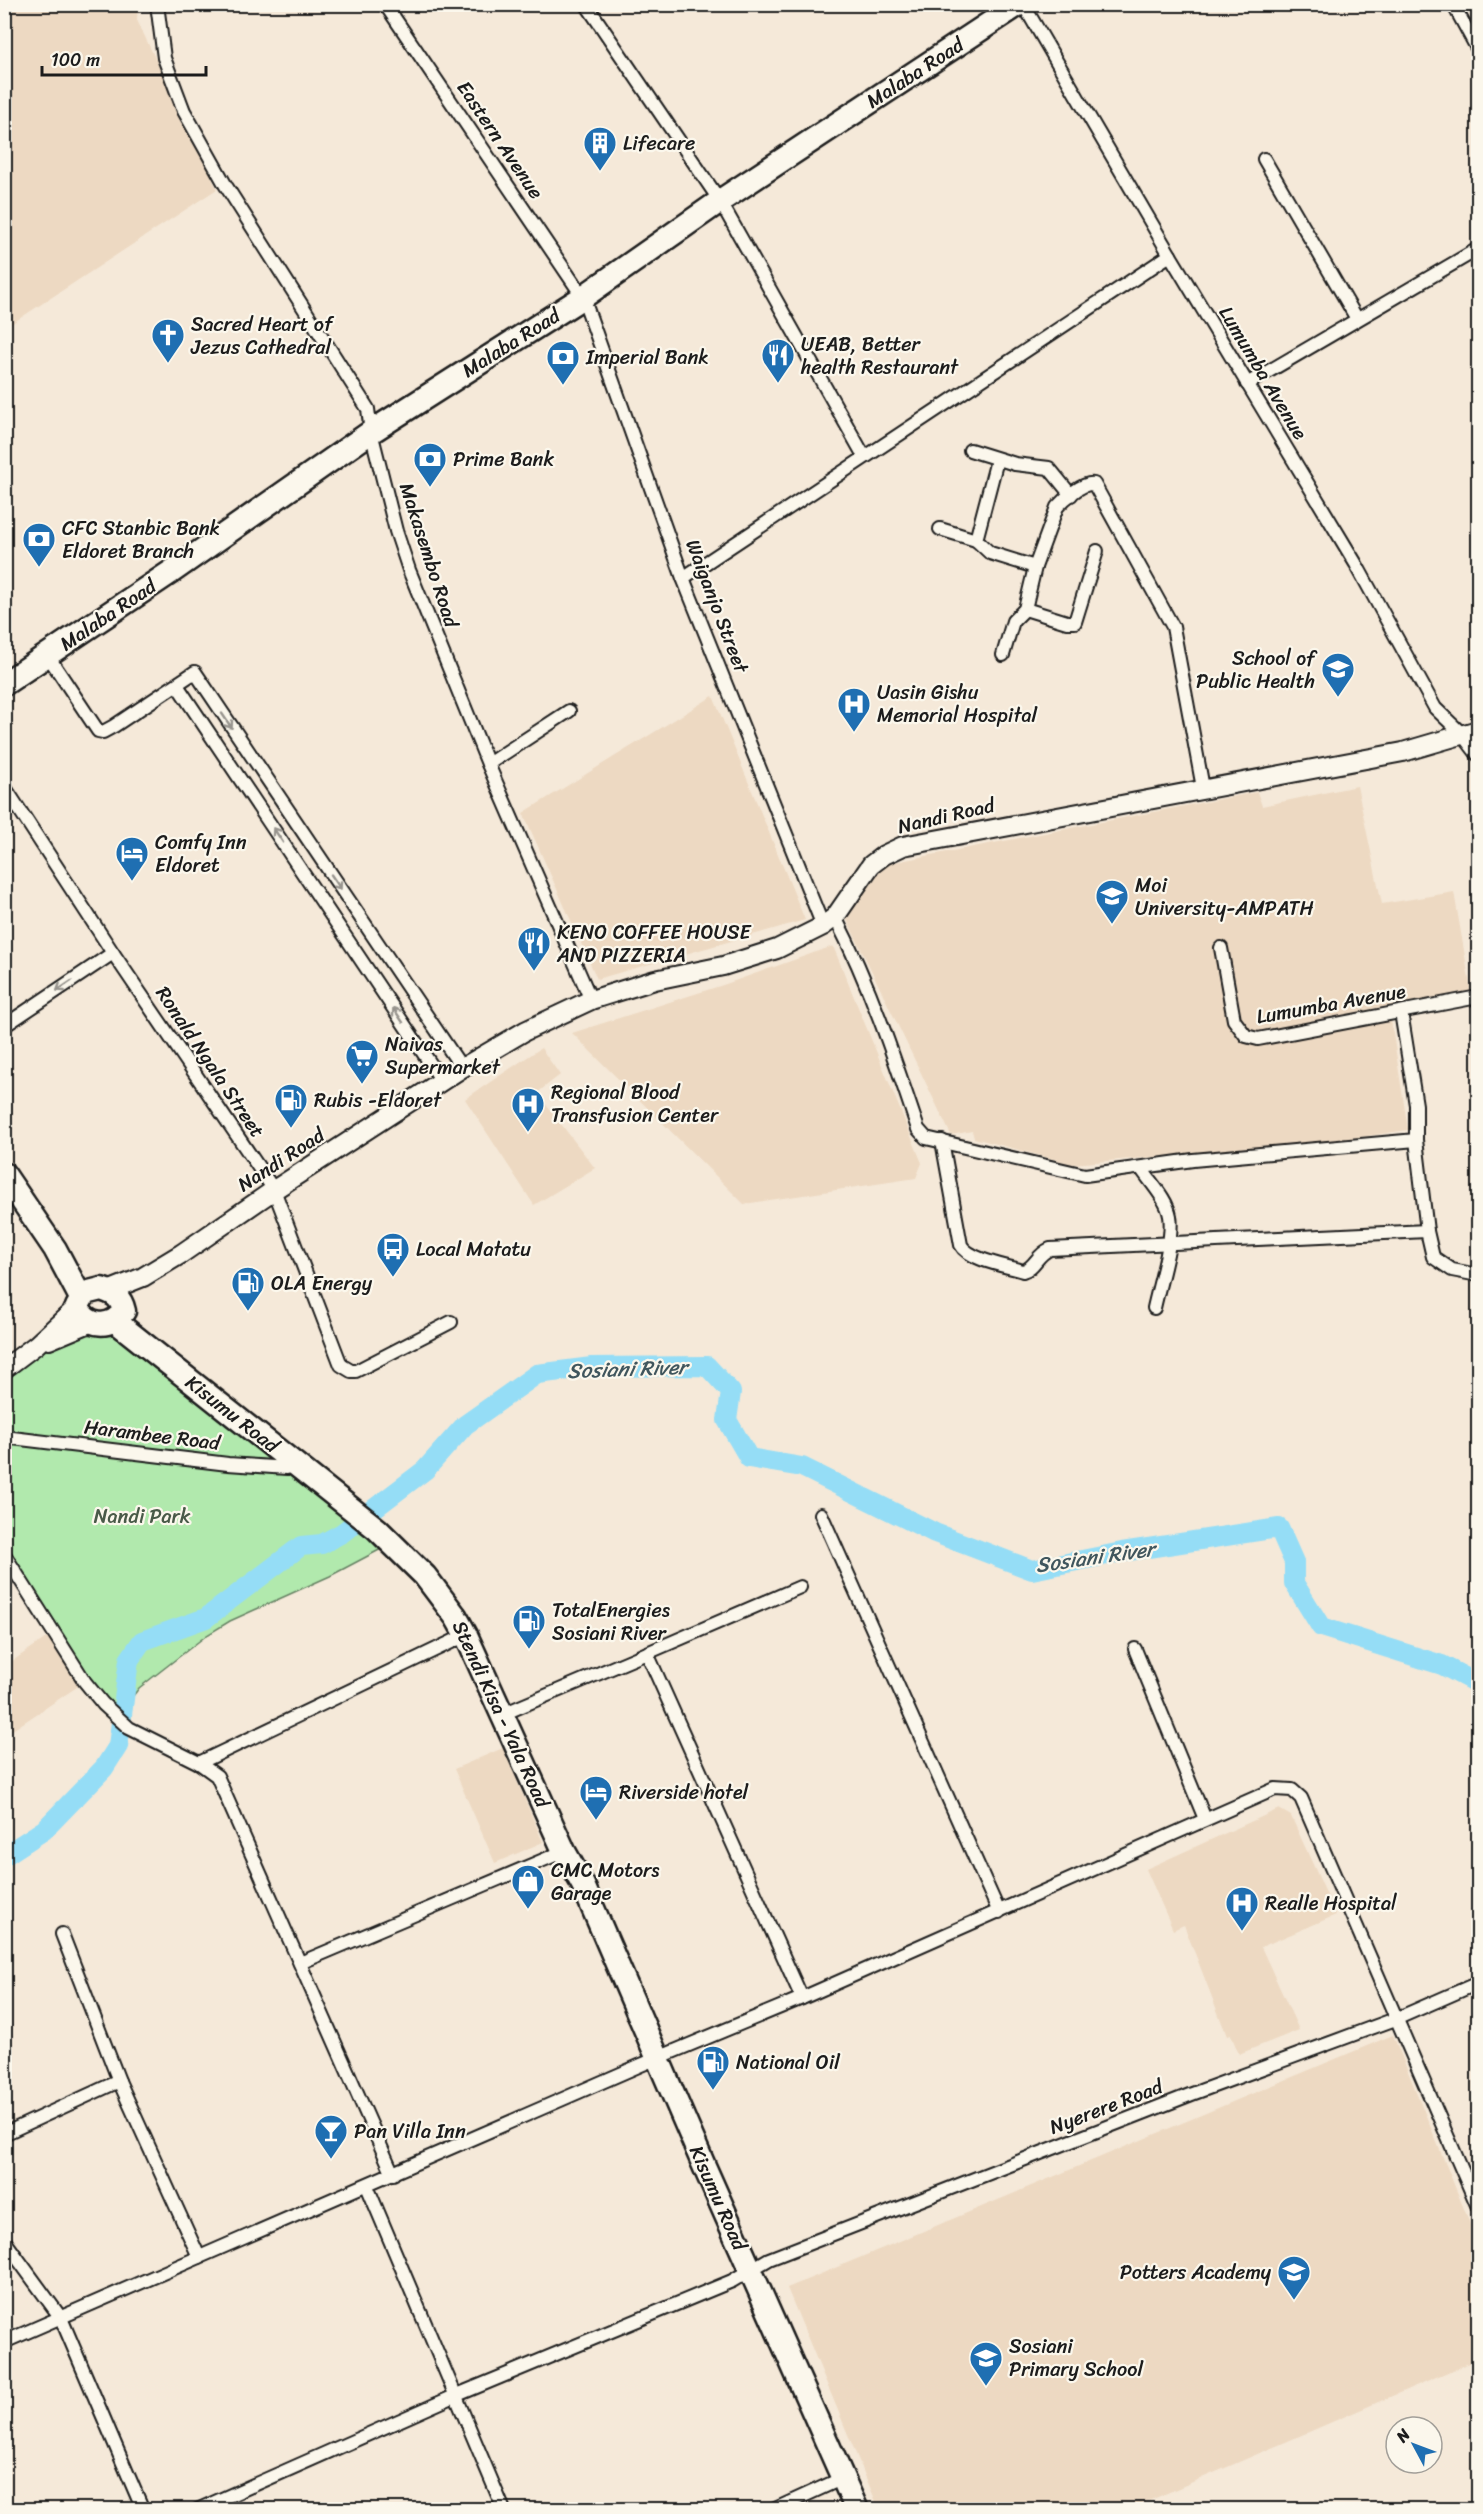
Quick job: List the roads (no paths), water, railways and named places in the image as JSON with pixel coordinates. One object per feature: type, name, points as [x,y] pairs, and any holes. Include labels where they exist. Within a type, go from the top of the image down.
[{"type":"highway","name":"Malaba Road","points":[[4,684],[48,656],[371,432],[583,297],[720,201],[1021,4]]},
{"type":"highway","name":"Stendi Kisa - Yala Road","points":[[4,1174],[56,1249],[101,1306],[278,1437],[380,1527],[425,1576],[456,1617],[466,1635],[583,1885]]},
{"type":"highway","name":"Kisumu Road","points":[[101,1306],[293,1463],[352,1504]]},
{"type":"highway","points":[[380,1527],[423,1565],[464,1619],[510,1711],[568,1849]]},
{"type":"highway","name":"Kisumu Road","points":[[583,1885],[749,2269],[857,2510]]},
{"type":"street","name":"Makasembo Road","points":[[156,4],[164,58],[184,111],[226,186],[368,409],[371,432],[396,531],[410,570],[488,764],[591,1000]]},
{"type":"street","name":"Eastern Avenue","points":[[385,4],[583,297]]},
{"type":"street","points":[[586,4],[720,201],[864,456]]},
{"type":"street","name":"Lumumba Avenue","points":[[1021,4],[1356,564],[1435,708],[1470,732],[1479,755]]},
{"type":"street","points":[[1453,4],[1479,51]]},
{"type":"street","points":[[1264,159],[1357,319]]},
{"type":"street","points":[[1247,384],[1479,249]]},
{"type":"street","points":[[683,578],[1170,255]]},
{"type":"street","name":"Waiganjo Street","points":[[583,297],[683,578],[829,922],[852,950],[887,1038],[918,1129],[926,1138],[1078,1174],[1193,1160],[1416,1140]]},
{"type":"street","points":[[970,450],[997,460],[1049,468],[1071,495]]},
{"type":"street","points":[[976,540],[997,460]]},
{"type":"street","points":[[1003,655],[1012,621],[1025,609],[1035,567],[1057,507],[1087,484],[1094,484],[1173,627],[1203,788]]},
{"type":"street","points":[[940,529],[976,540],[990,553],[1035,567]]},
{"type":"street","points":[[1025,609],[1067,622],[1076,622],[1097,551]]},
{"type":"street","points":[[48,656],[98,731],[103,732],[195,672],[462,1068]]},
{"type":"street","points":[[177,685],[442,1081]]},
{"type":"street","points":[[488,764],[569,711]]},
{"type":"street","name":"Nandi Road","points":[[4,1369],[36,1345],[181,1254],[274,1190],[462,1068],[525,1031],[591,1000],[655,980],[723,966],[777,949],[829,922],[871,865],[884,855],[903,846],[1403,752],[1470,732]]},
{"type":"street","name":"Ronald Ngala Street","points":[[4,786],[113,954],[274,1190],[339,1360],[346,1369],[356,1371],[451,1322]]},
{"type":"street","name":"Lumumba Avenue","points":[[1221,948],[1234,1020],[1246,1036],[1258,1039],[1479,997]]},
{"type":"street","points":[[4,1026],[113,954]]},
{"type":"street","points":[[1401,1012],[1416,1105],[1416,1140],[1427,1231],[1433,1257],[1452,1270],[1479,1275]]},
{"type":"street","points":[[942,1142],[964,1251],[972,1256],[1023,1270],[1032,1266],[1041,1253],[1050,1250],[1427,1231]]},
{"type":"street","points":[[1141,1168],[1170,1216],[1168,1244],[1154,1308]]},
{"type":"street","name":"Harambee Road","points":[[4,1437],[228,1464],[287,1468],[293,1463]]},
{"type":"street","points":[[821,1514],[999,1912]]},
{"type":"street","points":[[4,1554],[9,1572],[85,1682],[103,1704],[129,1728],[199,1763],[217,1776],[393,2174]]},
{"type":"street","points":[[510,1711],[800,1587]]},
{"type":"street","points":[[199,1763],[466,1635]]},
{"type":"street","points":[[1135,1648],[1205,1819]]},
{"type":"street","points":[[647,1653],[802,1998]]},
{"type":"street","points":[[4,2342],[802,1998],[1275,1789],[1292,1790],[1302,1798],[1479,2207]]},
{"type":"street","points":[[300,1963],[568,1849]]},
{"type":"street","points":[[62,1934],[119,2081],[199,2256]]},
{"type":"street","name":"Nyerere Road","points":[[197,2510],[457,2395],[732,2281],[769,2259],[1192,2094],[1398,2018],[1479,1983]]},
{"type":"street","points":[[4,2134],[119,2081]]},
{"type":"street","points":[[367,2186],[504,2510]]},
{"type":"street","points":[[4,2240],[61,2318],[143,2510]]},
{"type":"street","points":[[773,2510],[843,2478]]},
{"type":"waterway","name":"Sosiani River","points":[[4,1856],[44,1830],[104,1768],[118,1746],[129,1660],[142,1641],[206,1618],[301,1546],[322,1544],[342,1533],[425,1470],[465,1425],[537,1374],[592,1367],[707,1366],[731,1392],[727,1420],[749,1458],[802,1467],[935,1533],[1032,1570],[1122,1552],[1279,1528],[1294,1562],[1294,1583],[1321,1627],[1442,1665],[1478,1684]]},
{"type":"place","name":"Lifecare","points":[[600,172]]},
{"type":"place","name":"Sacred Heart of Jezus Cathedral","points":[[168,364]]},
{"type":"place","name":"UEAB, Better health Restaurant","points":[[778,384]]},
{"type":"place","name":"Imperial Bank","points":[[563,386]]},
{"type":"place","name":"Prime Bank","points":[[430,488]]},
{"type":"place","name":"CFC Stanbic Bank Eldoret Branch","points":[[39,568]]},
{"type":"place","name":"School of Public Health","points":[[1338,698]]},
{"type":"place","name":"Uasin Gishu Memorial Hospital","points":[[854,733]]},
{"type":"place","name":"Comfy Inn Eldoret","points":[[132,882]]},
{"type":"place","name":"Moi University-AMPATH","points":[[1112,925]]},
{"type":"place","name":"KENO COFFEE HOUSE AND PIZZERIA","points":[[534,972]]},
{"type":"place","name":"Naivas Supermarket","points":[[362,1085]]},
{"type":"place","name":"Rubis -Eldoret","points":[[291,1129]]},
{"type":"place","name":"Regional Blood Transfusion Center","points":[[528,1133]]},
{"type":"place","name":"Local Matatu","points":[[393,1278]]},
{"type":"place","name":"OLA Energy","points":[[248,1312]]},
{"type":"place","name":"TotalEnergies Sosiani River","points":[[529,1650]]},
{"type":"place","name":"Riverside hotel","points":[[596,1821]]},
{"type":"place","name":"CMC Motors Garage","points":[[528,1910]]},
{"type":"place","name":"Realle Hospital","points":[[1242,1932]]},
{"type":"place","name":"National Oil","points":[[713,2091]]},
{"type":"place","name":"Pan Villa Inn","points":[[331,2160]]},
{"type":"place","name":"Potters Academy","points":[[1294,2301]]},
{"type":"place","name":"Sosiani Primary School","points":[[986,2387]]},
{"type":"park label","name":"Nandi Park","points":[[142,1516]]}]
